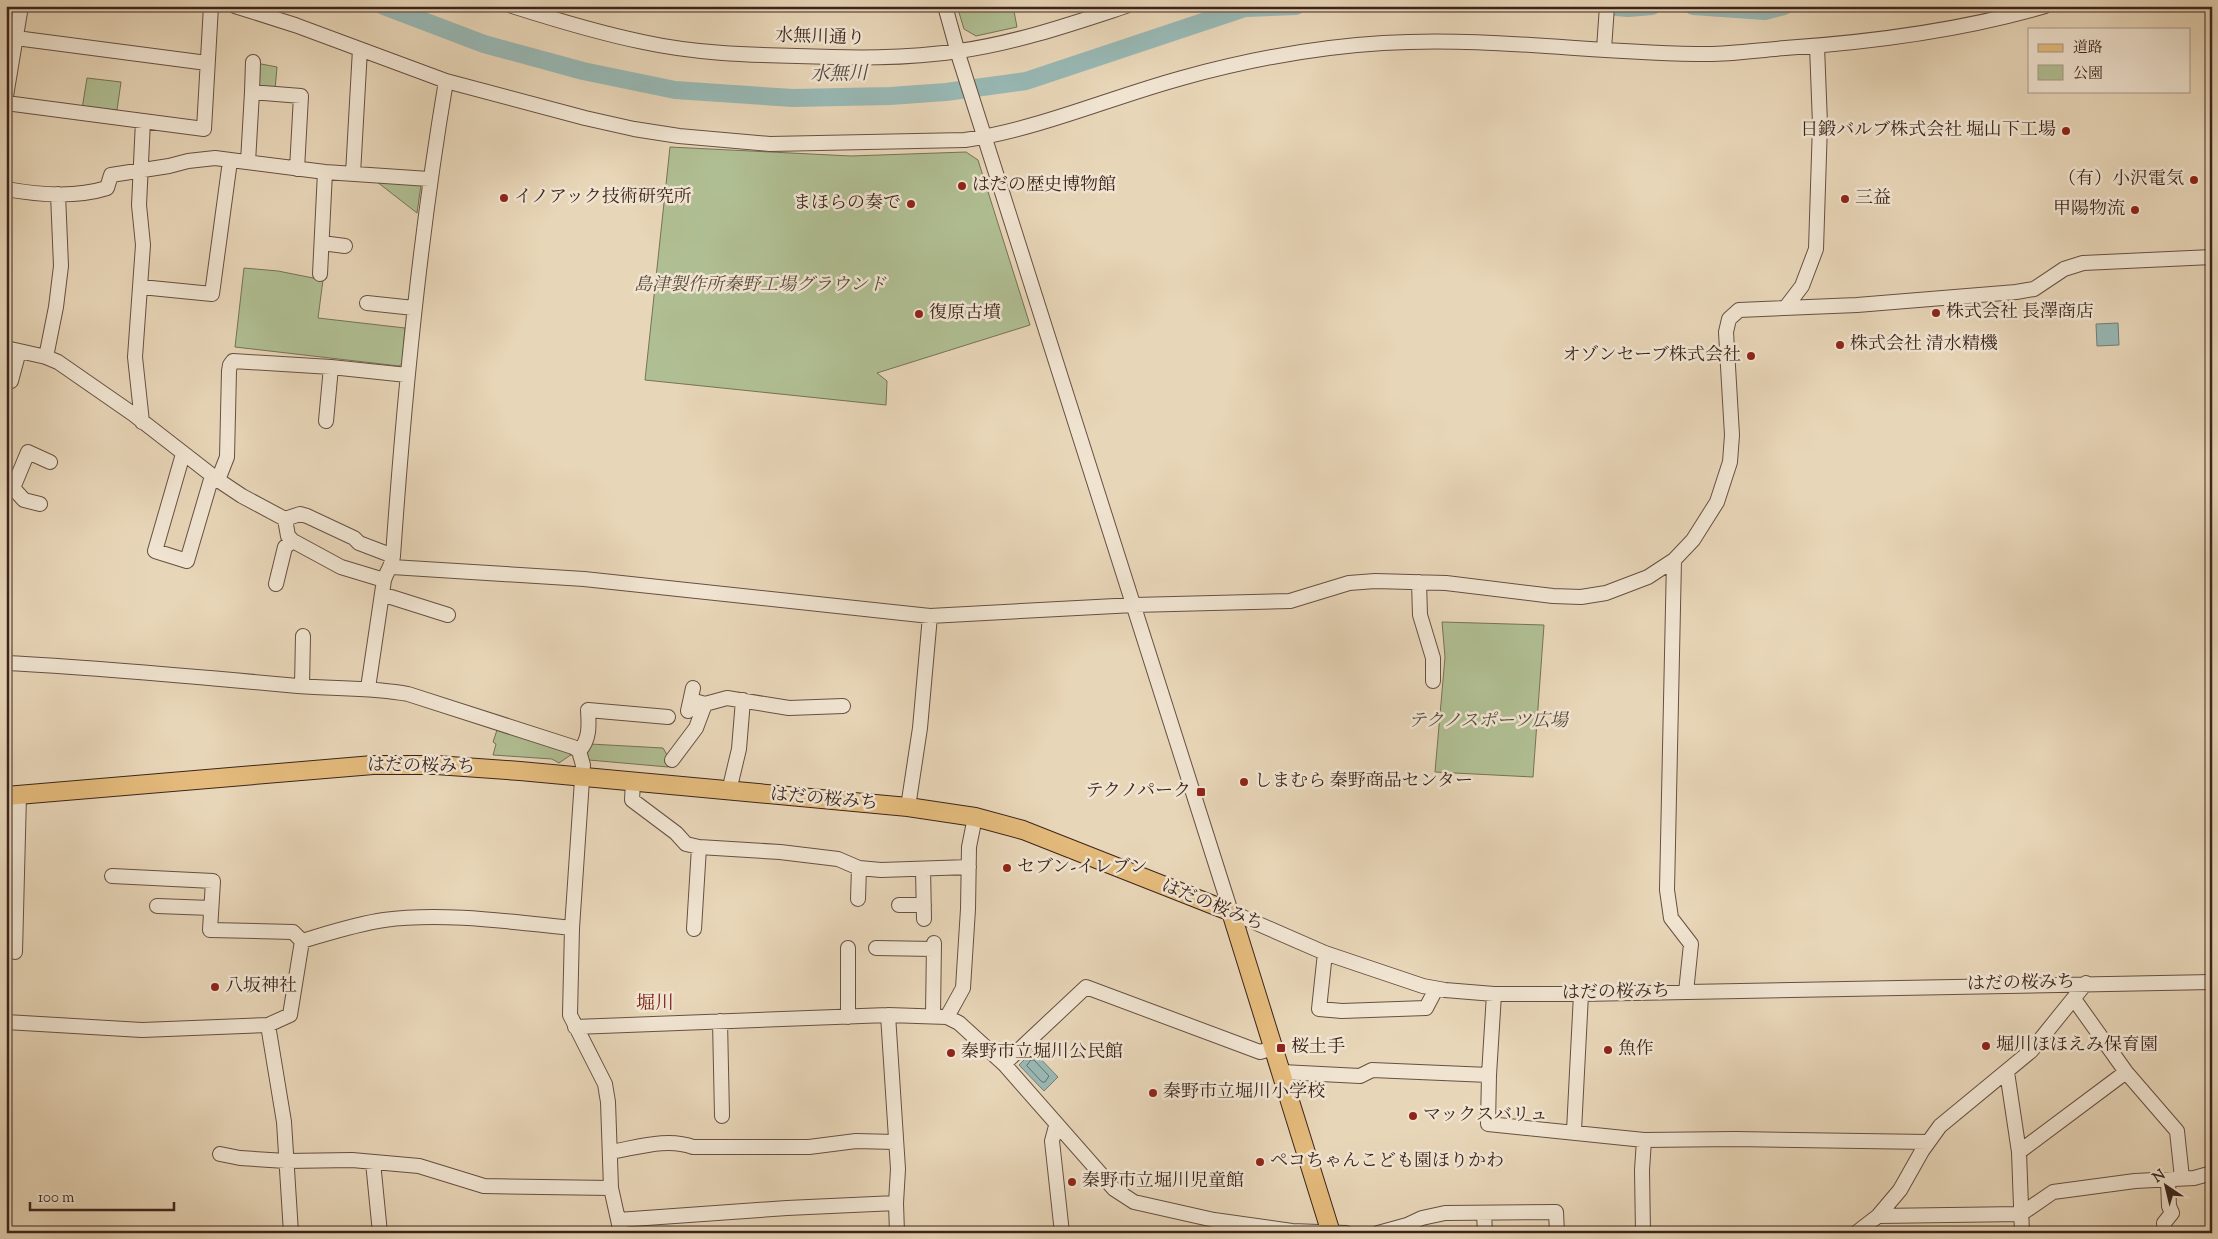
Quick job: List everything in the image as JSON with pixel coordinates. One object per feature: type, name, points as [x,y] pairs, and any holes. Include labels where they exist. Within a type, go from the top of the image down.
[{"type":"main road","name":"はだの桜みち","points":[[13,796],[373,765],[476,767],[908,807],[975,817],[1023,830],[1232,912]]},
{"type":"main road","points":[[1232,912],[1274,1048],[1336,1232]]},
{"type":"street","points":[[6,96],[21,6]]},
{"type":"street","points":[[6,103],[204,129],[211,6]]},
{"type":"street","points":[[235,6],[446,81],[585,118],[679,136],[770,144],[965,140],[986,137],[1015,130],[1183,77],[1307,51],[1383,43],[1604,43],[1709,54],[1817,46],[1930,33],[2002,18],[2045,6]]},
{"type":"street","name":"水無川通り","points":[[512,6],[586,29],[637,41],[712,52],[869,58],[959,56],[1060,28],[1126,6]]},
{"type":"street","points":[[945,6],[959,56],[1232,912]]},
{"type":"street","points":[[1604,43],[1607,6]]},
{"type":"street","points":[[16,38],[207,63]]},
{"type":"street","points":[[1786,307],[1802,286],[1816,250],[1820,124],[1817,46]]},
{"type":"street","points":[[353,174],[360,49]]},
{"type":"street","points":[[248,162],[253,62]]},
{"type":"street","points":[[368,688],[384,580],[393,562],[414,308],[429,179],[446,81]]},
{"type":"street","points":[[252,92],[301,96],[297,169]]},
{"type":"street","points":[[142,422],[135,357],[143,246],[139,205],[143,121]]},
{"type":"street","points":[[6,189],[37,195],[91,193],[107,188],[111,175],[169,166],[188,161],[216,158],[325,172],[429,179]]},
{"type":"street","points":[[141,287],[212,294],[230,161]]},
{"type":"street","points":[[320,274],[316,258],[322,243],[325,172]]},
{"type":"street","points":[[46,357],[56,307],[61,266],[58,194]]},
{"type":"street","points":[[322,243],[345,246]]},
{"type":"street","points":[[6,383],[11,381],[13,349],[46,357],[78,376],[242,496],[285,519],[300,514],[307,516],[354,538],[359,543],[393,562],[584,579],[930,616],[1134,605],[1290,600],[1349,583],[1375,581],[1419,582],[1581,597],[1628,586],[1648,577],[1674,560],[1693,540],[1717,502],[1730,462],[1732,435],[1726,332],[1734,313],[1745,308],[1857,305],[2016,292],[2034,289],[2064,269],[2083,263],[2212,257]]},
{"type":"street","points":[[366,303],[414,308]]},
{"type":"street","points":[[183,454],[155,551],[187,561],[215,478],[227,457],[229,371],[233,361],[331,367],[407,375]]},
{"type":"street","points":[[326,421],[331,367]]},
{"type":"street","points":[[40,504],[24,500],[10,487],[28,452],[50,462]]},
{"type":"street","points":[[285,519],[288,536],[293,541],[341,567],[384,580]]},
{"type":"street","points":[[276,584],[285,547],[293,541]]},
{"type":"street","points":[[1674,560],[1667,890],[1671,918],[1691,944],[1686,992]]},
{"type":"street","points":[[1419,582],[1420,615],[1433,658],[1433,681]]},
{"type":"street","points":[[382,597],[391,596],[448,615]]},
{"type":"street","points":[[908,807],[920,728],[930,616]]},
{"type":"street","points":[[302,686],[303,636]]},
{"type":"street","points":[[6,663],[107,668],[302,686],[368,688],[408,694],[573,747],[579,751],[583,765],[572,928],[570,1015],[605,1084],[608,1102],[611,1188],[620,1226],[787,1208],[896,1203]]},
{"type":"street","points":[[691,700],[705,704],[727,698],[789,708],[843,706]]},
{"type":"street","points":[[730,791],[739,749],[743,700]]},
{"type":"street","points":[[672,760],[696,728],[705,704]]},
{"type":"street","points":[[579,751],[586,744],[589,723],[588,710],[668,717]]},
{"type":"street","points":[[633,782],[632,800],[676,833],[686,844],[699,847],[780,852],[838,859],[859,868],[881,870],[969,867]]},
{"type":"street","points":[[12,945],[13,796]]},
{"type":"street","points":[[940,1016],[962,988],[970,848],[975,817]]},
{"type":"street","points":[[694,929],[699,847]]},
{"type":"street","points":[[858,899],[859,868]]},
{"type":"street","points":[[899,905],[924,912],[923,869]]},
{"type":"street","points":[[112,876],[213,881],[210,930],[294,932],[302,941]]},
{"type":"street","points":[[157,906],[211,908]]},
{"type":"street","name":"はだの桜みち","points":[[1232,912],[1325,953],[1397,978],[1436,988],[1494,994],[2212,982]]},
{"type":"street","points":[[302,941],[363,924],[414,918],[442,918],[572,928]]},
{"type":"street","points":[[6,1022],[142,1030],[268,1025],[290,1015],[302,941]]},
{"type":"street","points":[[885,951],[934,946],[940,1016]]},
{"type":"street","points":[[848,948],[848,1017]]},
{"type":"street","points":[[1325,953],[1320,1009],[1342,1011],[1426,1008],[1436,988]]},
{"type":"street","points":[[1856,1233],[1878,1216],[1900,1190],[1928,1142],[1940,1126],[2007,1072],[2041,1041],[2086,983]]},
{"type":"street","points":[[1004,1064],[1086,987],[1260,1052],[1274,1048]]},
{"type":"street","points":[[1494,994],[1488,1124],[1574,1131],[1644,1140],[1735,1138],[1928,1142]]},
{"type":"street","points":[[1574,1131],[1580,994]]},
{"type":"street","points":[[2074,999],[2126,1072],[2176,1131],[2182,1178]]},
{"type":"street","points":[[575,1027],[888,1015],[940,1016],[959,1023],[1004,1064],[1056,1126],[1114,1189],[1126,1197],[1150,1207],[1213,1226],[1292,1232],[1336,1232]]},
{"type":"street","points":[[888,1015],[898,1169],[897,1233]]},
{"type":"street","points":[[720,1021],[722,1116]]},
{"type":"street","points":[[268,1025],[282,1103],[291,1233]]},
{"type":"street","points":[[1282,1072],[1360,1076],[1372,1070],[1489,1075]]},
{"type":"street","points":[[2007,1072],[2019,1152],[2022,1233]]},
{"type":"street","points":[[2019,1152],[2126,1072]]},
{"type":"street","points":[[1056,1126],[1052,1141],[1062,1233]]},
{"type":"street","points":[[1643,1233],[1642,1170],[1644,1140]]},
{"type":"street","points":[[610,1152],[666,1143],[685,1144],[693,1147],[773,1148],[810,1147],[856,1141],[895,1142]]},
{"type":"street","points":[[220,1154],[240,1158],[286,1161],[373,1162],[419,1166],[484,1186],[611,1188]]},
{"type":"street","points":[[373,1162],[380,1233]]},
{"type":"street","points":[[1878,1216],[2021,1214],[2053,1192],[2134,1181],[2194,1178],[2212,1173]]},
{"type":"street","points":[[2165,1233],[2164,1223],[2172,1213],[2169,1206],[2168,1180]]},
{"type":"street","points":[[1378,1233],[1407,1229],[1422,1218],[1439,1214],[1556,1212],[1558,1233]]},
{"type":"street","points":[[1484,1213],[1485,1233]]},
{"type":"green space","points":[[957,6],[1013,6],[1017,27],[976,36],[964,29]]},
{"type":"green space","points":[[256,63],[277,67],[275,90],[259,90]]},
{"type":"green space","points":[[87,78],[121,82],[117,110],[113,110],[112,113],[82,109]]},
{"type":"green space","name":"島津製作所秦野工場グラウンド","points":[[670,147],[851,156],[966,152],[978,160],[1030,325],[877,373],[887,381],[886,405],[645,380]]},
{"type":"green space","points":[[372,178],[421,185],[417,213]]},
{"type":"green space","points":[[244,268],[278,271],[323,280],[318,318],[405,328],[402,364],[399,366],[235,347]]},
{"type":"green space","name":"テクノスポーツ広場","points":[[1442,622],[1544,625],[1533,777],[1435,772],[1445,657]]},
{"type":"green space","points":[[498,727],[572,754],[559,763],[552,759],[493,755],[496,744],[493,742]]},
{"type":"green space","points":[[590,744],[663,748],[670,760],[668,767],[589,760],[586,748]]},
{"type":"water","points":[[2118,323],[2119,345],[2097,346],[2096,324]]},
{"type":"water","points":[[1033,1051],[1058,1077],[1044,1091],[1019,1065]]},
{"type":"waterway","name":"水無川","points":[[384,6],[484,44],[583,71],[675,90],[793,98],[890,96],[946,92],[1026,81],[1245,8],[1296,6]]},
{"type":"waterway","name":"水無川","points":[[1605,6],[1628,8],[1652,6]]},
{"type":"waterway","name":"水無川","points":[[1693,6],[1765,11],[1784,6]]},
{"type":"place","name":"日鍛バルブ株式会社 堀山下工場","points":[[2066,131]]},
{"type":"place","name":"（有）小沢電気","points":[[2194,180]]},
{"type":"place","name":"はだの歴史博物館","points":[[962,186]]},
{"type":"place","name":"イノアック技術研究所","points":[[504,198]]},
{"type":"place","name":"三益","points":[[1845,199]]},
{"type":"place","name":"まほらの奏で","points":[[911,204]]},
{"type":"place","name":"甲陽物流","points":[[2135,210]]},
{"type":"place","name":"株式会社 長澤商店","points":[[1936,313]]},
{"type":"place","name":"復原古墳","points":[[919,314]]},
{"type":"place","name":"株式会社 清水精機","points":[[1840,345]]},
{"type":"place","name":"オゾンセーブ株式会社","points":[[1751,356]]},
{"type":"place","name":"しまむら 秦野商品センター","points":[[1244,782]]},
{"type":"place","name":"テクノパーク","points":[[1201,792]]},
{"type":"place","name":"セブン-イレブン","points":[[1007,868]]},
{"type":"place","name":"八坂神社","points":[[215,987]]},
{"type":"place","name":"堀川ほほえみ保育園","points":[[1986,1046]]},
{"type":"place","name":"桜土手","points":[[1281,1048]]},
{"type":"place","name":"魚作","points":[[1608,1050]]},
{"type":"place","name":"秦野市立堀川公民館","points":[[951,1053]]},
{"type":"place","name":"秦野市立堀川小学校","points":[[1153,1093]]},
{"type":"place","name":"マックスバリュ","points":[[1413,1116]]},
{"type":"place","name":"ペコちゃんこども園ほりかわ","points":[[1260,1162]]},
{"type":"place","name":"秦野市立堀川児童館","points":[[1072,1182]]},
{"type":"district","name":"堀川","points":[[655,1004]]}]
